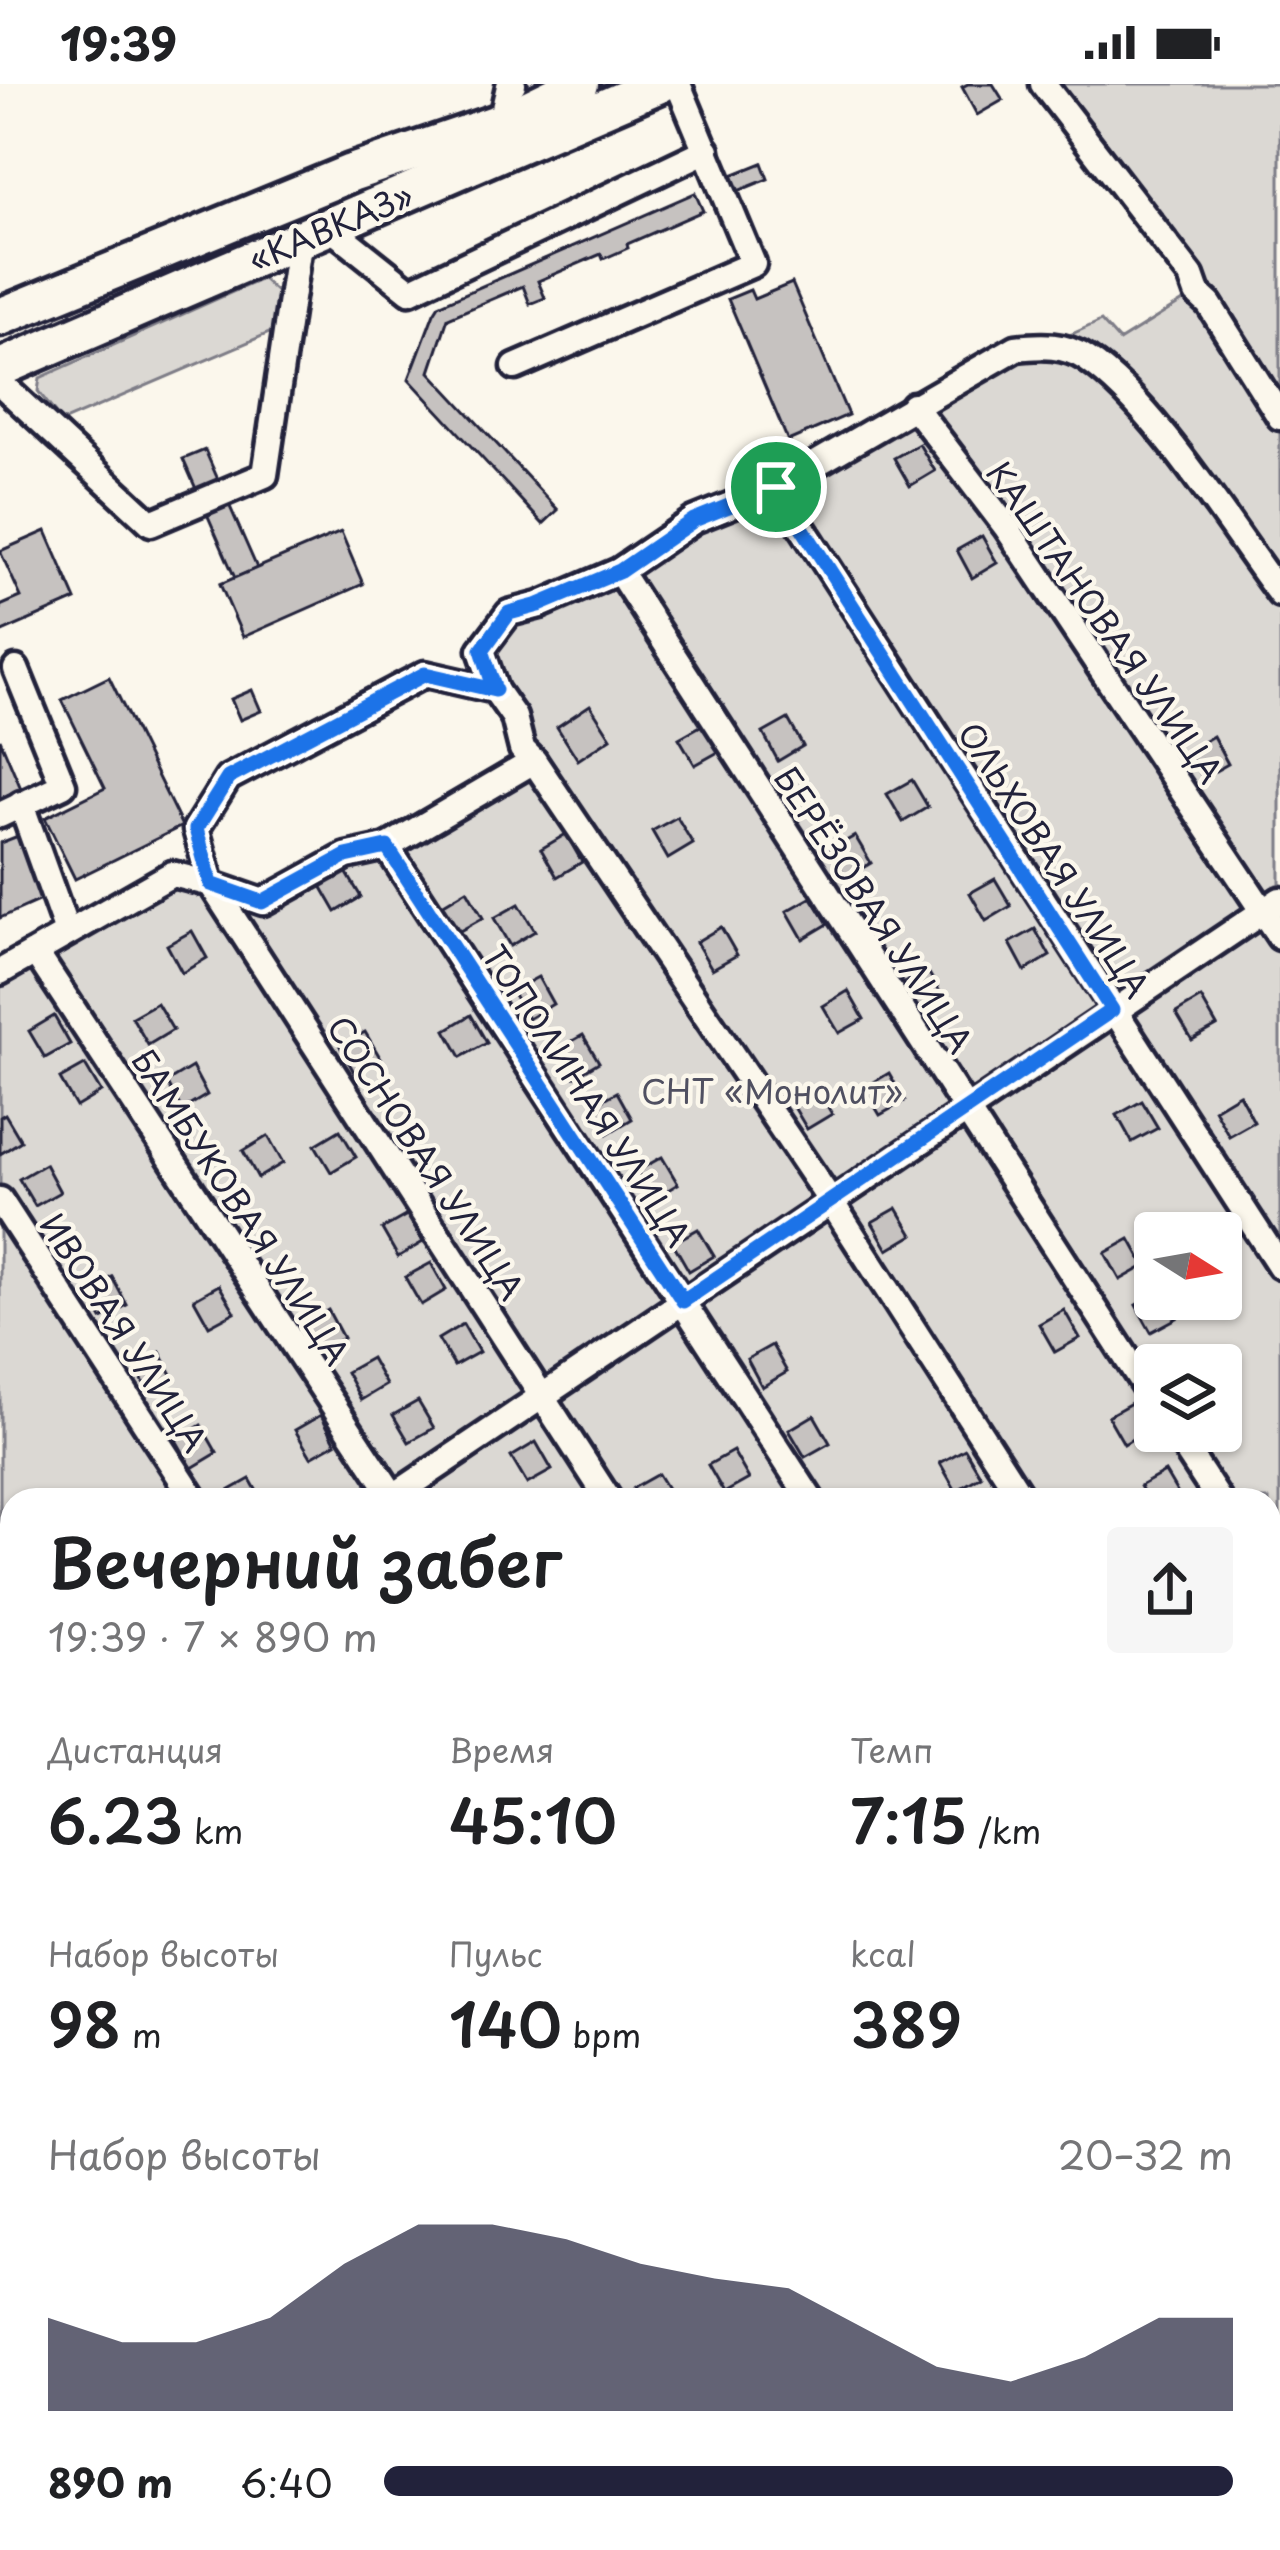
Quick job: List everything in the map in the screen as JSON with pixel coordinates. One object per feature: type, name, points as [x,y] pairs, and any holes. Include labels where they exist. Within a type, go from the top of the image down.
[{"type":"highway","name":"«КАВКАЗ»","points":[[0,317],[351,172],[501,122],[580,84]]},
{"type":"highway","name":"«КАВКАЗ»","points":[[0,368],[660,84]]},
{"type":"street","points":[[501,122],[513,84]]},
{"type":"street","points":[[515,368],[753,264],[679,84]]},
{"type":"street","points":[[1043,84],[1209,304],[1280,417]]},
{"type":"street","points":[[0,383],[151,523],[266,475],[314,231],[410,291],[707,150]]},
{"type":"street","points":[[1016,1488],[832,1202],[522,749],[514,718],[495,690],[482,650],[509,613],[620,571],[694,520],[776,487],[1016,347],[1051,344],[1086,358],[1144,411],[1280,594]]},
{"type":"street","name":"КАШТАНОВАЯ УЛИЦА","points":[[913,405],[1006,528],[1272,905],[1280,937]]},
{"type":"street","name":"ОЛЬХОВАЯ УЛИЦА","points":[[776,487],[1280,1266]]},
{"type":"street","name":"БЕРЁЗОВАЯ УЛИЦА","points":[[620,571],[1134,1370]]},
{"type":"street","points":[[16,669],[63,785],[11,809],[67,932]]},
{"type":"street","name":"СОСНОВАЯ УЛИЦА","points":[[495,690],[425,674],[228,778],[196,829],[211,884],[601,1488]]},
{"type":"street","points":[[0,972],[172,874],[262,902],[346,856],[387,847],[534,761]]},
{"type":"street","name":"ТОПОЛИНАЯ УЛИЦА","points":[[387,847],[803,1488]]},
{"type":"street","points":[[405,1488],[1272,905]]},
{"type":"street","name":"БАМБУКОВАЯ УЛИЦА","points":[[36,953],[384,1488]]},
{"type":"street","name":"ИВОВАЯ УЛИЦА","points":[[0,1200],[187,1488]]},
{"type":"street","points":[[1188,1452],[1211,1488]]},
{"type":"green space","name":"СНТ «Монолит»","points":[[1043,84],[1280,84],[1280,1488],[0,1488],[0,972],[172,874],[263,902],[533,761],[481,650],[540,605],[913,405],[1101,321],[1119,341],[1196,293]]},
{"type":"green space","points":[[262,279],[282,297],[274,331],[62,422],[38,391],[40,378]]},
{"type":"building","points":[[993,84],[1003,100],[977,115],[962,87]]},
{"type":"building","points":[[762,163],[768,179],[733,193],[727,177]]},
{"type":"building","points":[[695,193],[703,211],[603,259],[601,254],[538,281],[545,298],[530,304],[523,286],[448,318],[430,372],[558,510],[543,524],[409,379],[434,313],[439,305]]},
{"type":"building","points":[[792,283],[848,415],[788,441],[728,299],[750,290],[754,299]]},
{"type":"building","points":[[919,444],[935,471],[910,486],[894,458]]},
{"type":"building","points":[[205,450],[257,568],[235,578],[183,459]]},
{"type":"building","points":[[46,531],[76,600],[0,633],[0,606],[21,597],[0,551]]},
{"type":"building","points":[[341,532],[363,584],[243,637],[220,584]]},
{"type":"building","points":[[982,536],[997,563],[972,578],[957,550]]},
{"type":"building","points":[[109,677],[182,826],[75,879],[45,818],[105,788],[62,700]]},
{"type":"building","points":[[252,690],[261,711],[240,720],[231,699]]},
{"type":"building","points":[[590,705],[611,738],[578,760],[557,727]]},
{"type":"building","points":[[788,719],[803,746],[778,761],[763,733]]},
{"type":"building","points":[[704,724],[720,751],[695,765],[679,738]]},
{"type":"building","points":[[1213,736],[1228,764],[1203,778],[1188,751]]},
{"type":"building","points":[[0,739],[22,791],[0,801]]},
{"type":"building","points":[[912,780],[928,807],[903,822],[887,794]]},
{"type":"building","points":[[677,817],[693,844],[668,859],[652,831]]},
{"type":"building","points":[[566,834],[582,862],[557,877],[541,849]]},
{"type":"building","points":[[18,836],[45,898],[0,918],[0,843]]},
{"type":"building","points":[[855,836],[871,863],[846,878],[830,850]]},
{"type":"building","points":[[345,870],[361,897],[336,912],[320,884]]},
{"type":"building","points":[[995,879],[1011,906],[986,921],[970,893]]},
{"type":"building","points":[[467,890],[483,918],[458,932],[442,905]]},
{"type":"building","points":[[812,897],[828,924],[803,939],[787,911]]},
{"type":"building","points":[[519,904],[535,931],[510,946],[494,918]]},
{"type":"building","points":[[721,927],[737,955],[712,969],[696,942]]},
{"type":"building","points":[[1035,929],[1050,956],[1025,971],[1010,943]]},
{"type":"building","points":[[192,931],[207,958],[182,973],[167,945]]},
{"type":"building","points":[[927,970],[943,997],[918,1012],[902,984]]},
{"type":"building","points":[[538,977],[553,1004],[528,1019],[512,991]]},
{"type":"building","points":[[848,991],[864,1019],[839,1033],[823,1006]]},
{"type":"building","points":[[1201,998],[1217,1026],[1192,1040],[1176,1013]]},
{"type":"building","points":[[157,1003],[173,1030],[148,1045],[132,1017]]},
{"type":"building","points":[[471,1015],[487,1043],[461,1057],[446,1030]]},
{"type":"building","points":[[54,1016],[70,1044],[45,1058],[29,1031]]},
{"type":"building","points":[[365,1032],[381,1059],[355,1074],[340,1046]]},
{"type":"building","points":[[583,1035],[599,1062],[574,1077],[558,1049]]},
{"type":"building","points":[[85,1065],[101,1092],[76,1107],[60,1079]]},
{"type":"building","points":[[192,1067],[207,1095],[182,1110],[167,1082]]},
{"type":"building","points":[[889,1073],[905,1101],[880,1115],[864,1088]]},
{"type":"building","points":[[816,1087],[832,1114],[807,1129],[791,1102]]},
{"type":"building","points":[[617,1092],[632,1119],[607,1134],[592,1106]]},
{"type":"building","points":[[1239,1094],[1254,1122],[1229,1136],[1214,1109]]},
{"type":"building","points":[[1142,1101],[1158,1128],[1132,1142],[1117,1115]]},
{"type":"building","points":[[5,1114],[21,1141],[0,1154],[0,1117]]},
{"type":"building","points":[[340,1130],[356,1157],[331,1172],[315,1145]]},
{"type":"building","points":[[268,1136],[283,1163],[258,1178],[243,1151]]},
{"type":"building","points":[[662,1157],[678,1184],[653,1199],[637,1171]]},
{"type":"building","points":[[45,1164],[60,1192],[35,1206],[19,1179]]},
{"type":"building","points":[[897,1208],[913,1235],[888,1250],[872,1222]]},
{"type":"building","points":[[407,1215],[423,1242],[398,1257],[382,1229]]},
{"type":"building","points":[[698,1229],[714,1256],[689,1271],[673,1243]]},
{"type":"building","points":[[1130,1239],[1134,1272],[1120,1280],[1105,1253]]},
{"type":"building","points":[[431,1263],[446,1290],[421,1305],[405,1277]]},
{"type":"building","points":[[112,1277],[127,1305],[102,1319],[87,1291]]},
{"type":"building","points":[[219,1285],[235,1312],[209,1326],[194,1299]]},
{"type":"building","points":[[328,1310],[343,1338],[318,1352],[303,1325]]},
{"type":"building","points":[[1064,1310],[1080,1338],[1055,1352],[1039,1324]]},
{"type":"building","points":[[1144,1320],[1173,1320],[1151,1332]]},
{"type":"building","points":[[463,1324],[479,1352],[454,1366],[438,1339]]},
{"type":"building","points":[[772,1345],[787,1372],[762,1387],[747,1359]]},
{"type":"building","points":[[160,1352],[175,1380],[150,1394],[135,1367]]},
{"type":"building","points":[[371,1358],[386,1385],[361,1400],[346,1372]]},
{"type":"building","points":[[418,1401],[434,1428],[409,1442],[393,1415]]},
{"type":"building","points":[[1133,1402],[1134,1438],[1124,1444],[1108,1416]]},
{"type":"building","points":[[321,1415],[336,1443],[311,1457],[295,1430]]},
{"type":"building","points":[[814,1415],[830,1443],[805,1457],[789,1430]]},
{"type":"building","points":[[201,1425],[217,1453],[192,1468],[176,1440]]},
{"type":"building","points":[[536,1442],[552,1470],[527,1484],[511,1457]]},
{"type":"building","points":[[965,1449],[981,1476],[954,1488],[940,1463]]},
{"type":"building","points":[[733,1451],[749,1479],[733,1488],[721,1488],[708,1465]]},
{"type":"building","points":[[1165,1472],[1174,1488],[1141,1488]]},
{"type":"building","points":[[658,1474],[667,1488],[633,1488]]},
{"type":"building","points":[[250,1479],[255,1488],[234,1488]]},
{"type":"route","points":[[776,487],[1112,1010],[683,1301],[387,847],[346,856],[262,902],[211,884],[196,829],[228,778],[425,674],[495,690],[482,650],[509,613],[620,571],[694,520],[776,487]]}]
